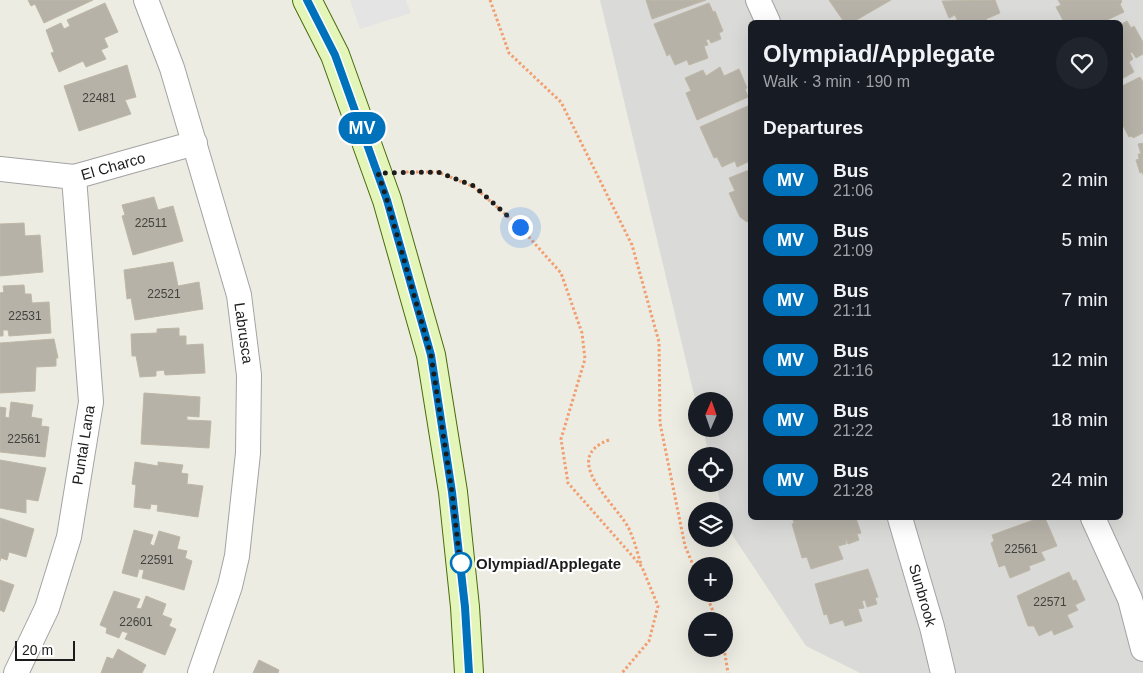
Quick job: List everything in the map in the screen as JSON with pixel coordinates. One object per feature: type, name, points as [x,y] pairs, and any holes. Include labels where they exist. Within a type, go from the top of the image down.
[{"type":"main road","points":[[307,0],[335,55],[378,173],[431,355],[452,492],[465,607],[469,673]]},
{"type":"street","name":"Labrusca","points":[[146,0],[172,68],[195,143],[239,295],[246,336],[250,415],[242,521],[230,586],[200,673]]},
{"type":"street","points":[[758,0],[767,20]]},
{"type":"street","name":"El Charco","points":[[0,169],[74,177],[195,143]]},
{"type":"street","name":"Puntal Lana","points":[[16,673],[47,608],[69,537],[91,402],[74,177]]},
{"type":"street","name":"Sunbrook","points":[[901,520],[932,627],[943,673]]},
{"type":"street","points":[[1094,520],[1130,599],[1143,649]]},
{"type":"path","points":[[490,0],[509,53],[561,102],[632,245],[659,342],[660,423],[685,546],[690,557]]},
{"type":"path","points":[[378,173],[438,172],[474,186],[520,227],[561,273],[582,333],[585,359],[561,440],[568,483],[642,567]]},
{"type":"path","points":[[609,440],[598,444],[590,456],[589,470],[594,481],[628,527],[658,606],[649,641],[622,673]]},
{"type":"path","points":[[725,657],[728,673]]},
{"type":"shaded area","points":[[350,0],[406,0],[411,13],[360,29]]},
{"type":"shaded area","points":[[600,0],[1143,0],[1143,673],[860,673],[806,646],[733,536],[733,502],[720,502],[718,492],[733,492],[733,447],[707,447],[705,438],[733,437],[733,392],[693,392]]},
{"type":"building","points":[[28,0],[93,0],[44,23],[35,4],[31,6]]},
{"type":"building","points":[[646,0],[706,0],[652,19]]},
{"type":"building","points":[[829,0],[891,0],[856,20],[843,20]]},
{"type":"building","points":[[995,0],[1000,13],[986,20],[957,20],[955,15],[949,18],[942,1]]},
{"type":"building","points":[[1058,0],[1121,0],[1120,4],[1124,12],[1107,20],[1063,20],[1056,7],[1061,5]]},
{"type":"building","points":[[105,3],[118,32],[104,38],[108,47],[101,50],[106,59],[86,67],[83,61],[59,72],[51,53],[54,52],[46,30],[61,23],[64,29],[70,26],[67,20]]},
{"type":"building","points":[[709,3],[713,12],[715,11],[723,31],[719,33],[721,39],[711,43],[709,39],[706,40],[708,45],[704,46],[708,58],[689,65],[687,60],[675,65],[670,54],[667,56],[654,24]]},
{"type":"building","points":[[1127,21],[1131,28],[1134,26],[1143,42],[1143,54],[1136,58],[1132,52],[1130,53],[1133,59],[1129,62],[1134,72],[1123,78],[1123,23]]},
{"type":"building","points":[[127,65],[136,97],[125,100],[131,114],[79,131],[64,86]]},
{"type":"building","points":[[720,67],[724,76],[739,69],[747,88],[745,89],[748,97],[697,120],[686,93],[691,91],[685,78],[703,70],[706,76]]},
{"type":"building","points":[[1140,77],[1143,82],[1143,133],[1133,138],[1132,136],[1129,137],[1123,126],[1123,86]]},
{"type":"building","points":[[748,106],[748,162],[737,167],[735,161],[722,167],[717,157],[714,158],[700,127]]},
{"type":"building","points":[[1143,143],[1143,175],[1142,172],[1140,173],[1136,160],[1139,159],[1138,154],[1141,154],[1138,144]]},
{"type":"building","points":[[748,170],[747,222],[740,217],[729,193],[735,191],[729,178]]},
{"type":"building","points":[[154,197],[158,210],[173,206],[183,241],[133,255],[122,216],[125,215],[122,205]]},
{"type":"building","points":[[24,223],[25,236],[40,235],[43,272],[0,276],[0,224]]},
{"type":"building","points":[[173,262],[178,286],[199,282],[203,309],[135,320],[131,298],[127,299],[124,270]]},
{"type":"building","points":[[24,285],[25,294],[31,294],[32,303],[49,302],[51,333],[9,336],[8,330],[3,330],[3,336],[0,336],[0,293],[4,292],[3,286]]},
{"type":"building","points":[[179,328],[179,336],[186,336],[186,345],[203,344],[205,373],[165,375],[164,370],[156,371],[156,376],[140,377],[136,356],[132,356],[131,334],[157,333],[157,329]]},
{"type":"building","points":[[54,339],[58,358],[56,358],[56,366],[36,367],[35,391],[0,393],[0,343]]},
{"type":"building","points":[[144,393],[200,397],[199,417],[187,416],[187,420],[211,421],[209,448],[141,444]]},
{"type":"building","points":[[11,402],[33,405],[31,417],[42,419],[41,426],[49,427],[45,457],[0,452],[0,407],[6,408],[5,417],[9,418]]},
{"type":"building","points":[[0,460],[46,468],[38,501],[26,499],[26,513],[0,508]]},
{"type":"building","points":[[135,462],[158,466],[158,462],[183,465],[181,473],[188,474],[187,484],[203,486],[198,517],[157,511],[158,505],[151,504],[150,509],[134,507],[136,485],[132,484]]},
{"type":"building","points":[[0,518],[34,529],[26,557],[9,552],[7,560],[1,558],[0,561]]},
{"type":"building","points":[[793,520],[857,520],[861,533],[857,534],[859,540],[848,544],[846,539],[846,544],[838,546],[843,559],[811,569],[807,557],[802,558],[792,524],[794,523]]},
{"type":"building","points":[[1033,520],[1046,520],[1057,546],[1041,552],[1045,560],[1029,566],[1030,570],[1010,578],[1005,565],[999,567],[991,543],[994,541],[992,535]]},
{"type":"building","points":[[134,530],[153,535],[150,544],[154,546],[159,531],[180,537],[177,549],[187,551],[185,558],[192,561],[184,590],[142,578],[144,570],[139,569],[137,577],[122,573]]},
{"type":"building","points":[[868,569],[878,597],[875,598],[877,604],[867,607],[865,600],[862,601],[864,608],[858,609],[862,621],[845,626],[843,620],[830,624],[827,614],[824,615],[815,584]]},
{"type":"building","points":[[1069,572],[1073,581],[1076,580],[1085,600],[1075,605],[1078,610],[1067,615],[1073,627],[1054,635],[1052,630],[1039,636],[1034,626],[1028,626],[1017,596]]},
{"type":"building","points":[[0,580],[14,585],[4,612],[0,610]]},
{"type":"building","points":[[114,591],[140,599],[136,608],[141,609],[146,596],[166,604],[162,615],[172,619],[169,626],[176,629],[165,655],[125,639],[128,633],[122,631],[119,638],[106,633],[107,628],[100,625]]},
{"type":"building","points":[[118,649],[146,665],[142,673],[101,673],[107,657],[113,659]]},
{"type":"building","points":[[259,660],[279,670],[278,673],[253,673]]},
{"type":"bus line","name":"MV","points":[[307,0],[335,55],[387,200],[431,355],[452,492],[465,607],[469,673]]},
{"type":"place","name":"Olympiad/Applegate","points":[[461,563]]},
{"type":"route","points":[[461,563],[461,571],[452,492],[431,355],[378,173],[438,172],[474,186],[520,227]]}]
